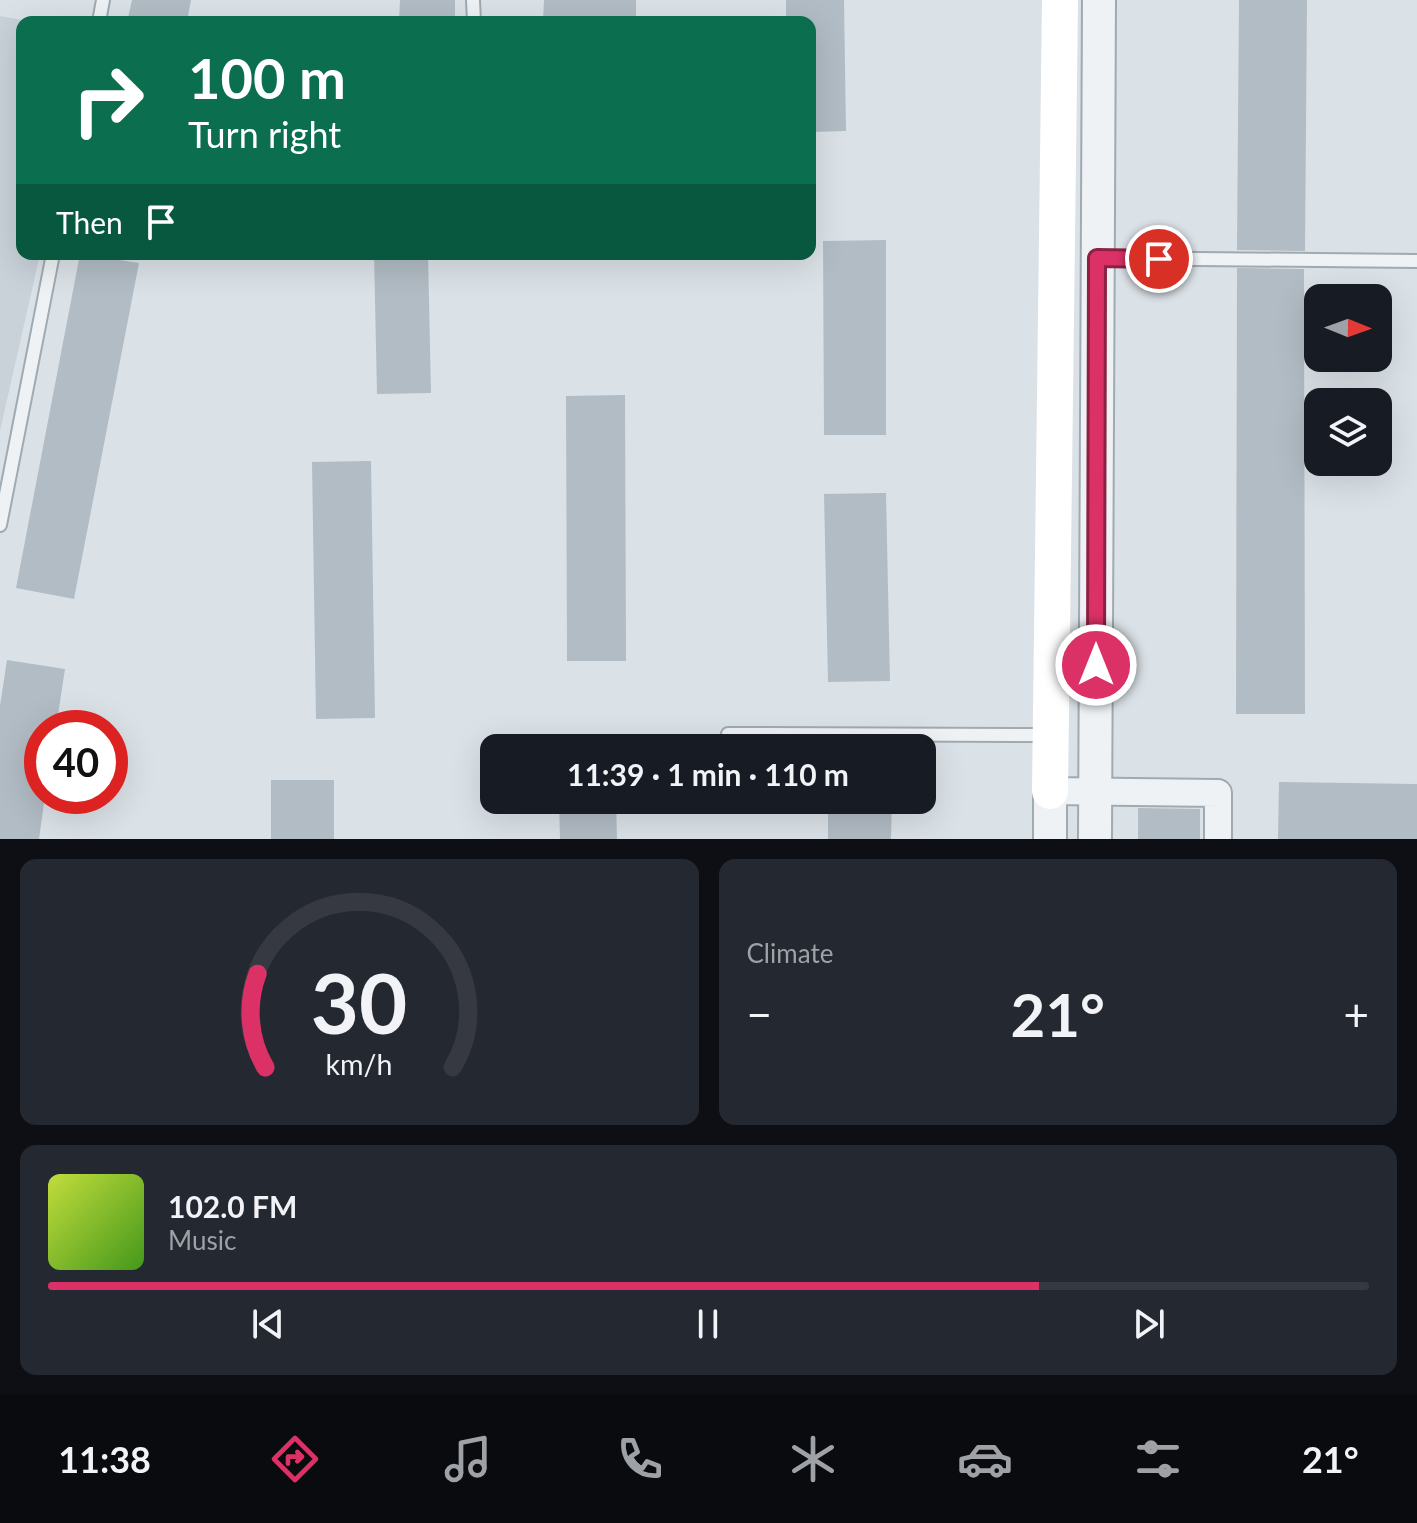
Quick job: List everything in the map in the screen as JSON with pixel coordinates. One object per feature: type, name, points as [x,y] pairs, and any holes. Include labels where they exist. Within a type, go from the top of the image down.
[{"type":"main road","points":[[1050,791],[1060,0]]},
{"type":"street","points":[[1095,839],[1099,0]]},
{"type":"street","points":[[1050,839],[1050,791],[1095,791],[1218,793],[1218,839]]},
{"type":"lane","points":[[1097,258],[1417,261]]},
{"type":"lane","points":[[0,525],[52,260]]},
{"type":"lane","points":[[936,735],[1051,735]]},
{"type":"shaded area","points":[[0,16],[16,19],[16,260],[39,260],[0,431]]},
{"type":"building","points":[[132,0],[191,0],[188,16],[128,16]]},
{"type":"building","points":[[400,0],[455,0],[455,16],[399,16]]},
{"type":"building","points":[[544,0],[636,0],[636,16],[543,16]]},
{"type":"building","points":[[786,0],[844,0],[846,131],[816,132],[816,16],[786,16]]},
{"type":"building","points":[[1239,0],[1307,0],[1305,251],[1237,250]]},
{"type":"building","points":[[886,240],[886,435],[824,435],[823,241]]},
{"type":"building","points":[[79,260],[139,263],[74,599],[16,588]]},
{"type":"building","points":[[374,260],[428,260],[431,393],[377,394]]},
{"type":"building","points":[[1237,268],[1304,269],[1305,714],[1236,714]]},
{"type":"building","points":[[625,395],[626,661],[567,661],[566,396]]},
{"type":"building","points":[[371,461],[375,718],[316,719],[312,462]]},
{"type":"building","points":[[886,493],[890,681],[828,682],[824,494]]},
{"type":"building","points":[[7,660],[65,669],[59,710],[24,710],[24,814],[42,814],[39,839],[0,839],[0,706]]},
{"type":"building","points":[[271,780],[334,780],[334,839],[271,839]]},
{"type":"building","points":[[1279,782],[1417,784],[1417,839],[1278,839]]},
{"type":"building","points":[[1138,808],[1200,809],[1200,839],[1138,839]]},
{"type":"building","points":[[559,814],[616,814],[617,839],[560,839]]},
{"type":"building","points":[[828,814],[892,814],[891,839],[828,839]]},
{"type":"route","points":[[1096,665],[1097,258],[1159,259]]}]
